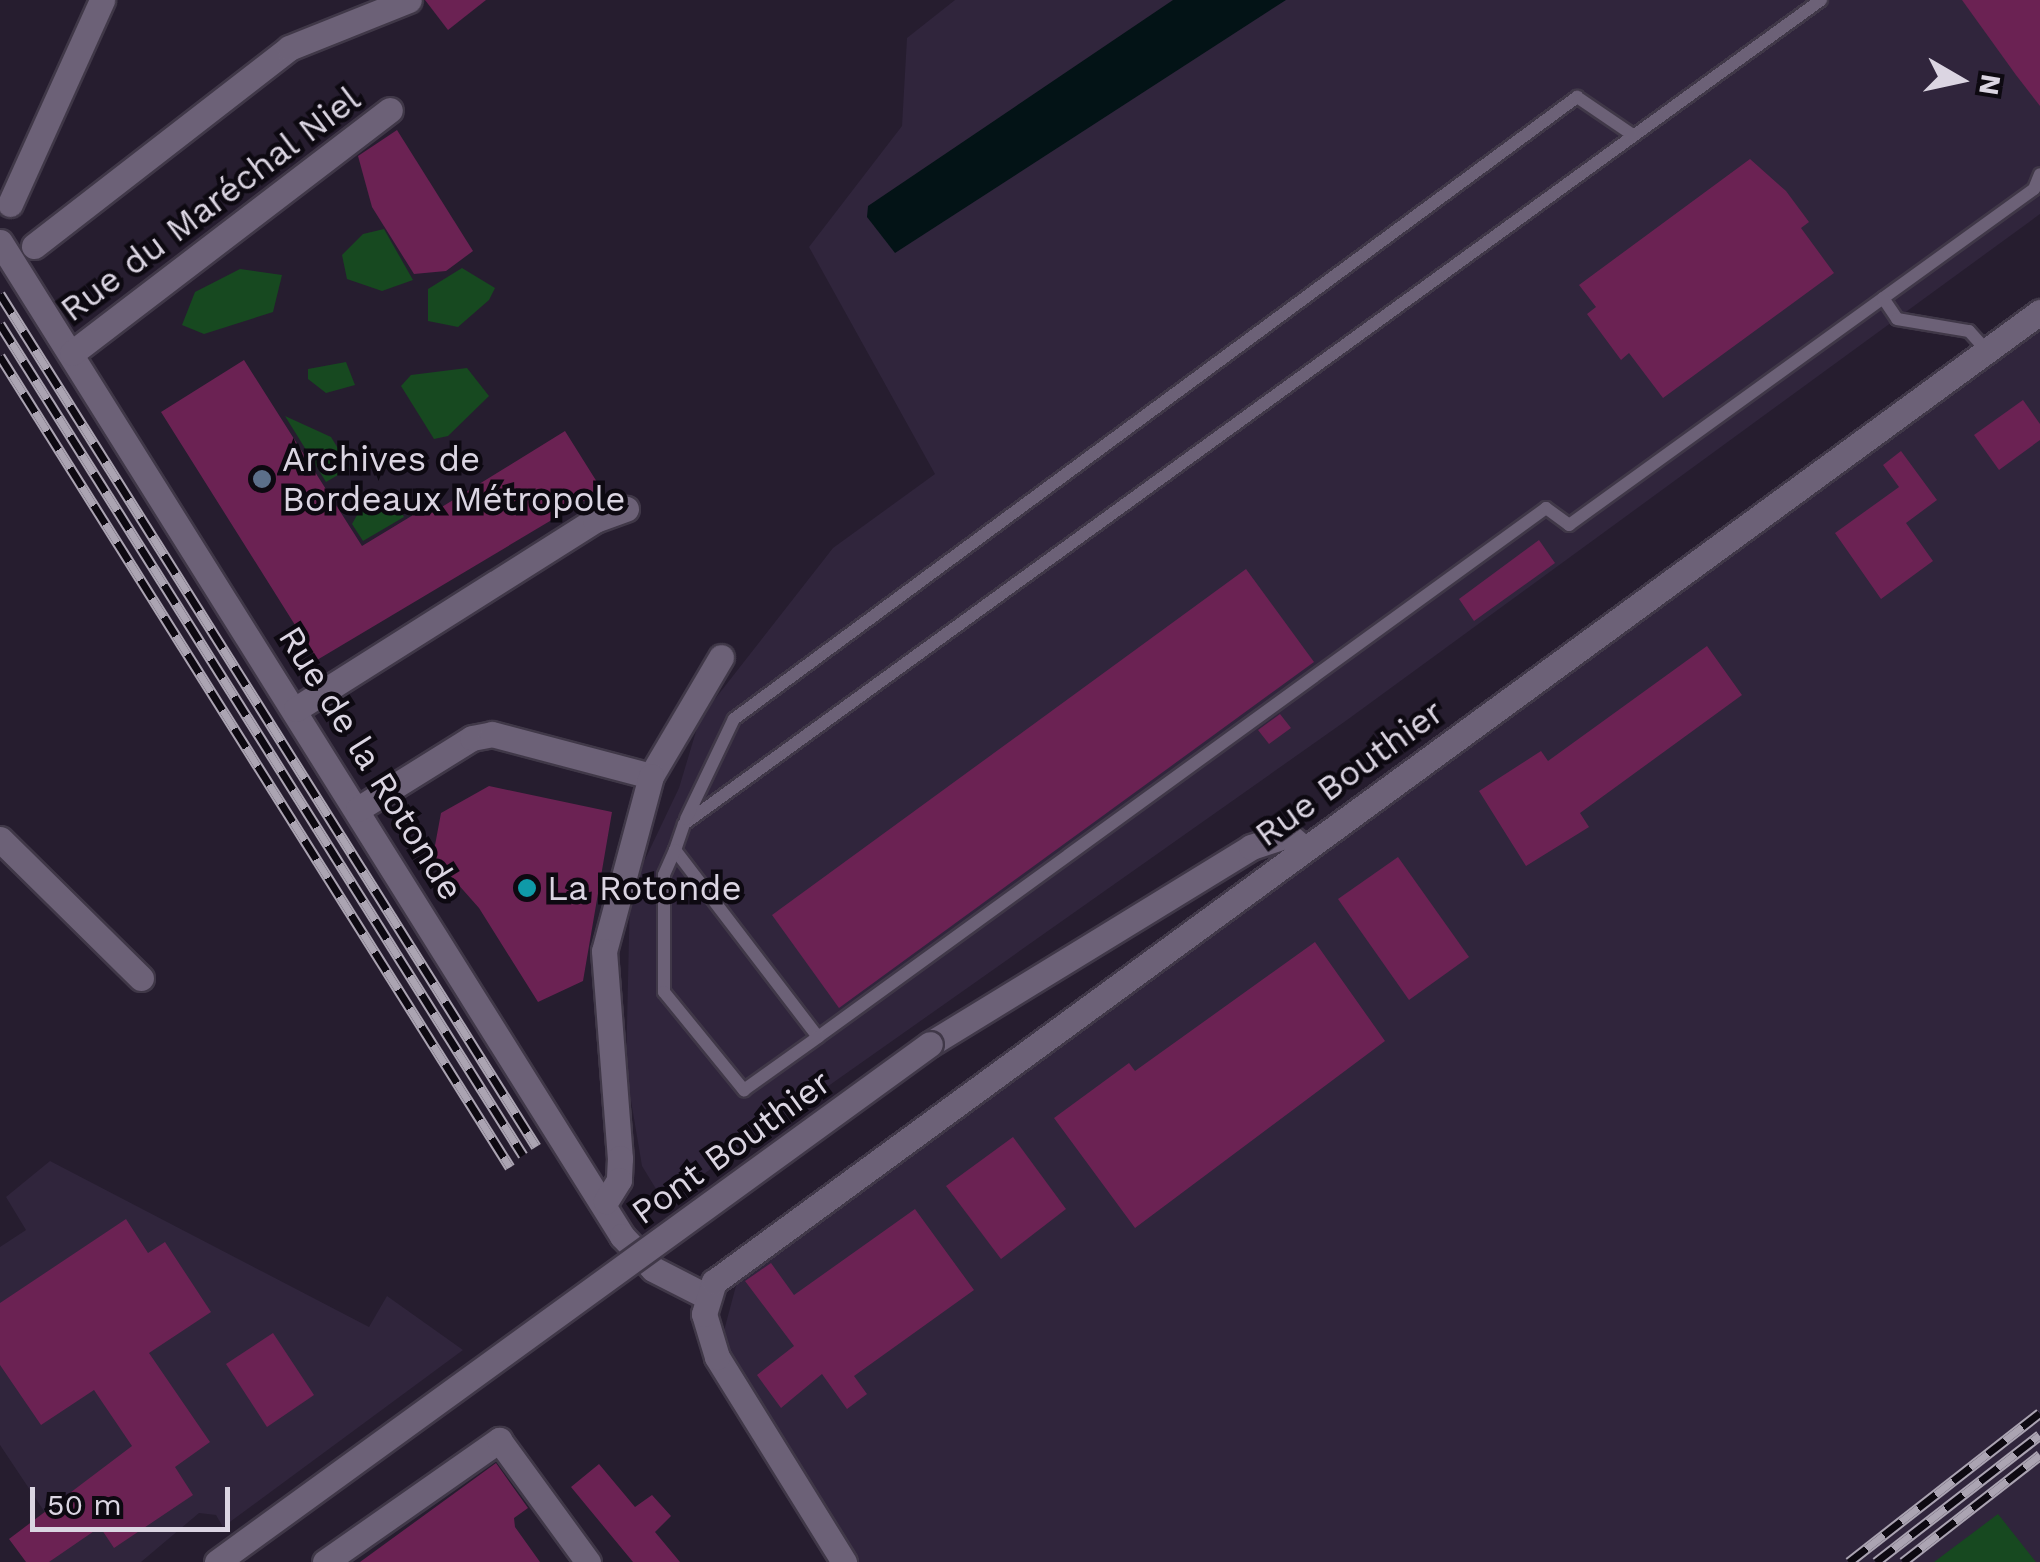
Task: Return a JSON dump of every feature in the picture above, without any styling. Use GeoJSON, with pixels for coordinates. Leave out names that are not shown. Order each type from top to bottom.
{"type":"FeatureCollection","features":[{"type":"Feature","properties":{"kind":"street"},"geometry":{"type":"LineString","coordinates":[[10,204],[102,0]]}},
{"type":"Feature","properties":{"kind":"street"},"geometry":{"type":"LineString","coordinates":[[34,246],[289,48],[409,0]]}},
{"type":"Feature","properties":{"kind":"street","name":"Rue du Maréchal Niel"},"geometry":{"type":"LineString","coordinates":[[72,353],[390,110]]}},
{"type":"Feature","properties":{"kind":"street","name":"Rue de la Rotonde"},"geometry":{"type":"LineString","coordinates":[[0,242],[606,1201],[622,1236],[653,1269],[706,1296]]}},
{"type":"Feature","properties":{"kind":"street","name":"Rue Bouthier"},"geometry":{"type":"LineString","coordinates":[[706,1296],[729,1270],[2040,312]]}},
{"type":"Feature","properties":{"kind":"street"},"geometry":{"type":"LineString","coordinates":[[296,709],[595,520],[626,509]]}},
{"type":"Feature","properties":{"kind":"street"},"geometry":{"type":"LineString","coordinates":[[606,1201],[619,1180],[620,1158],[604,951],[611,902],[651,776],[721,657]]}},
{"type":"Feature","properties":{"kind":"street"},"geometry":{"type":"LineString","coordinates":[[358,808],[472,738],[492,734],[651,776]]}},
{"type":"Feature","properties":{"kind":"street","name":"Pont Bouthier"},"geometry":{"type":"LineString","coordinates":[[217,1562],[930,1044],[1262,841],[1288,835],[1304,849]]}},
{"type":"Feature","properties":{"kind":"street"},"geometry":{"type":"LineString","coordinates":[[0,840],[141,978]]}},
{"type":"Feature","properties":{"kind":"street"},"geometry":{"type":"LineString","coordinates":[[706,1296],[717,1357],[844,1562]]}},
{"type":"Feature","properties":{"kind":"street"},"geometry":{"type":"LineString","coordinates":[[325,1562],[499,1440],[588,1562]]}},
{"type":"Feature","properties":{"kind":"lane"},"geometry":{"type":"LineString","coordinates":[[684,824],[1630,133],[1821,0]]}},
{"type":"Feature","properties":{"kind":"lane"},"geometry":{"type":"LineString","coordinates":[[1630,133],[1577,97],[734,719],[664,874],[664,992],[744,1090],[1546,508],[1569,525],[2034,189],[2040,174]]}},
{"type":"Feature","properties":{"kind":"lane"},"geometry":{"type":"LineString","coordinates":[[1883,298],[1897,318],[1968,330],[1986,351]]}},
{"type":"Feature","properties":{"kind":"lane"},"geometry":{"type":"LineString","coordinates":[[675,850],[818,1038]]}},
{"type":"Feature","properties":{"kind":"shaded area"},"geometry":{"type":"Polygon","coordinates":[[[955,0],[2040,0],[2040,214],[1347,720],[664,1202],[642,1166],[626,1071],[630,891],[679,788],[700,718],[833,548],[935,474],[809,247],[902,126],[907,38],[955,0]]]}},
{"type":"Feature","properties":{"kind":"shaded area"},"geometry":{"type":"Polygon","coordinates":[[[1173,0],[1286,0],[895,253],[867,217],[868,206],[1173,0]]]}},
{"type":"Feature","properties":{"kind":"shaded area"},"geometry":{"type":"Polygon","coordinates":[[[2040,329],[2040,1562],[848,1562],[717,1357],[737,1282],[1342,830],[2040,329]]]}},
{"type":"Feature","properties":{"kind":"shaded area"},"geometry":{"type":"Polygon","coordinates":[[[50,1161],[369,1327],[387,1296],[463,1350],[223,1527],[216,1515],[199,1513],[141,1562],[49,1562],[68,1547],[0,1445],[0,1247],[26,1230],[6,1197],[50,1161]]]}},
{"type":"Feature","properties":{"kind":"green space"},"geometry":{"type":"Polygon","coordinates":[[[384,229],[413,280],[382,291],[347,279],[342,255],[363,234],[384,229]]]}},
{"type":"Feature","properties":{"kind":"green space"},"geometry":{"type":"Polygon","coordinates":[[[462,268],[495,288],[489,300],[458,327],[428,321],[428,289],[462,268]]]}},
{"type":"Feature","properties":{"kind":"green space"},"geometry":{"type":"Polygon","coordinates":[[[240,269],[282,275],[273,312],[204,334],[182,325],[195,292],[240,269]]]}},
{"type":"Feature","properties":{"kind":"green space"},"geometry":{"type":"Polygon","coordinates":[[[346,362],[355,385],[326,393],[308,379],[308,369],[346,362]]]}},
{"type":"Feature","properties":{"kind":"green space"},"geometry":{"type":"Polygon","coordinates":[[[467,368],[489,396],[448,436],[434,439],[401,386],[411,375],[467,368]]]}},
{"type":"Feature","properties":{"kind":"green space"},"geometry":{"type":"Polygon","coordinates":[[[285,416],[331,437],[350,468],[326,482],[285,416]]]}},
{"type":"Feature","properties":{"kind":"green space"},"geometry":{"type":"Polygon","coordinates":[[[371,490],[393,498],[404,517],[363,541],[352,524],[371,490]]]}},
{"type":"Feature","properties":{"kind":"green space"},"geometry":{"type":"Polygon","coordinates":[[[1998,1514],[2036,1562],[1934,1562],[1998,1514]]]}},
{"type":"Feature","properties":{"kind":"building"},"geometry":{"type":"Polygon","coordinates":[[[425,0],[486,0],[448,30],[425,0]]]}},
{"type":"Feature","properties":{"kind":"building"},"geometry":{"type":"Polygon","coordinates":[[[1962,0],[2040,0],[2040,106],[2016,75],[1962,0]]]}},
{"type":"Feature","properties":{"kind":"building"},"geometry":{"type":"Polygon","coordinates":[[[397,130],[473,251],[446,271],[414,274],[372,207],[358,156],[397,130]]]}},
{"type":"Feature","properties":{"kind":"building"},"geometry":{"type":"Polygon","coordinates":[[[1750,159],[1786,191],[1809,222],[1801,228],[1834,273],[1663,398],[1629,353],[1621,360],[1587,314],[1596,307],[1579,285],[1750,159]]]}},
{"type":"Feature","properties":{"kind":"building","name":"Archives de Bordeaux Métropole"},"geometry":{"type":"Polygon","coordinates":[[[244,360],[362,546],[428,506],[432,513],[565,431],[602,490],[317,660],[161,412],[244,360]]]}},
{"type":"Feature","properties":{"kind":"building"},"geometry":{"type":"Polygon","coordinates":[[[2023,400],[2040,424],[2040,440],[1999,470],[1974,435],[2023,400]]]}},
{"type":"Feature","properties":{"kind":"building"},"geometry":{"type":"Polygon","coordinates":[[[1901,451],[1937,500],[1906,523],[1933,561],[1881,599],[1835,533],[1899,487],[1883,465],[1901,451]]]}},
{"type":"Feature","properties":{"kind":"building"},"geometry":{"type":"Polygon","coordinates":[[[1539,540],[1555,563],[1474,621],[1459,599],[1539,540]]]}},
{"type":"Feature","properties":{"kind":"building"},"geometry":{"type":"Polygon","coordinates":[[[1246,569],[1314,662],[839,1008],[772,915],[1246,569]]]}},
{"type":"Feature","properties":{"kind":"building"},"geometry":{"type":"Polygon","coordinates":[[[1707,646],[1742,695],[1580,813],[1589,827],[1526,866],[1479,791],[1541,751],[1548,761],[1707,646]]]}},
{"type":"Feature","properties":{"kind":"building"},"geometry":{"type":"Polygon","coordinates":[[[1280,714],[1291,728],[1269,744],[1258,730],[1280,714]]]}},
{"type":"Feature","properties":{"kind":"building","name":"La Rotonde"},"geometry":{"type":"Polygon","coordinates":[[[489,786],[612,812],[583,981],[538,1002],[479,908],[433,856],[441,813],[489,786]]]}},
{"type":"Feature","properties":{"kind":"building"},"geometry":{"type":"Polygon","coordinates":[[[1398,857],[1469,957],[1409,1000],[1338,899],[1398,857]]]}},
{"type":"Feature","properties":{"kind":"building"},"geometry":{"type":"Polygon","coordinates":[[[1315,942],[1385,1041],[1135,1228],[1054,1118],[1129,1063],[1135,1071],[1315,942]]]}},
{"type":"Feature","properties":{"kind":"building"},"geometry":{"type":"Polygon","coordinates":[[[1013,1137],[1066,1209],[1001,1259],[946,1186],[1013,1137]]]}},
{"type":"Feature","properties":{"kind":"building"},"geometry":{"type":"Polygon","coordinates":[[[915,1209],[974,1290],[854,1376],[867,1394],[847,1409],[822,1374],[781,1408],[757,1375],[794,1346],[745,1281],[771,1263],[794,1295],[915,1209]]]}},
{"type":"Feature","properties":{"kind":"building"},"geometry":{"type":"Polygon","coordinates":[[[126,1219],[148,1253],[165,1242],[211,1312],[149,1353],[210,1442],[175,1467],[193,1495],[114,1548],[100,1527],[49,1562],[26,1562],[9,1539],[132,1446],[94,1390],[41,1425],[0,1365],[0,1303],[126,1219]]]}},
{"type":"Feature","properties":{"kind":"building"},"geometry":{"type":"Polygon","coordinates":[[[273,1333],[314,1395],[267,1427],[226,1364],[273,1333]]]}},
{"type":"Feature","properties":{"kind":"building"},"geometry":{"type":"Polygon","coordinates":[[[496,1463],[528,1508],[514,1518],[515,1527],[540,1562],[360,1562],[496,1463]]]}},
{"type":"Feature","properties":{"kind":"building"},"geometry":{"type":"Polygon","coordinates":[[[599,1464],[635,1507],[652,1495],[671,1516],[655,1532],[680,1562],[633,1562],[571,1487],[599,1464]]]}},
{"type":"Feature","properties":{"kind":"railway"},"geometry":{"type":"LineString","coordinates":[[0,294],[536,1146]]}},
{"type":"Feature","properties":{"kind":"railway"},"geometry":{"type":"LineString","coordinates":[[0,324],[523,1155]]}},
{"type":"Feature","properties":{"kind":"railway"},"geometry":{"type":"LineString","coordinates":[[0,356],[510,1167]]}},
{"type":"Feature","properties":{"kind":"railway"},"geometry":{"type":"LineString","coordinates":[[1849,1562],[2040,1413]]}},
{"type":"Feature","properties":{"kind":"railway"},"geometry":{"type":"LineString","coordinates":[[1876,1562],[2040,1435]]}},
{"type":"Feature","properties":{"kind":"railway"},"geometry":{"type":"LineString","coordinates":[[1903,1562],[2040,1455]]}},
{"type":"Feature","properties":{"kind":"place","name":"Archives de Bordeaux Métropole"},"geometry":{"type":"Point","coordinates":[262,479]}},
{"type":"Feature","properties":{"kind":"place","name":"La Rotonde"},"geometry":{"type":"Point","coordinates":[527,888]}}]}
